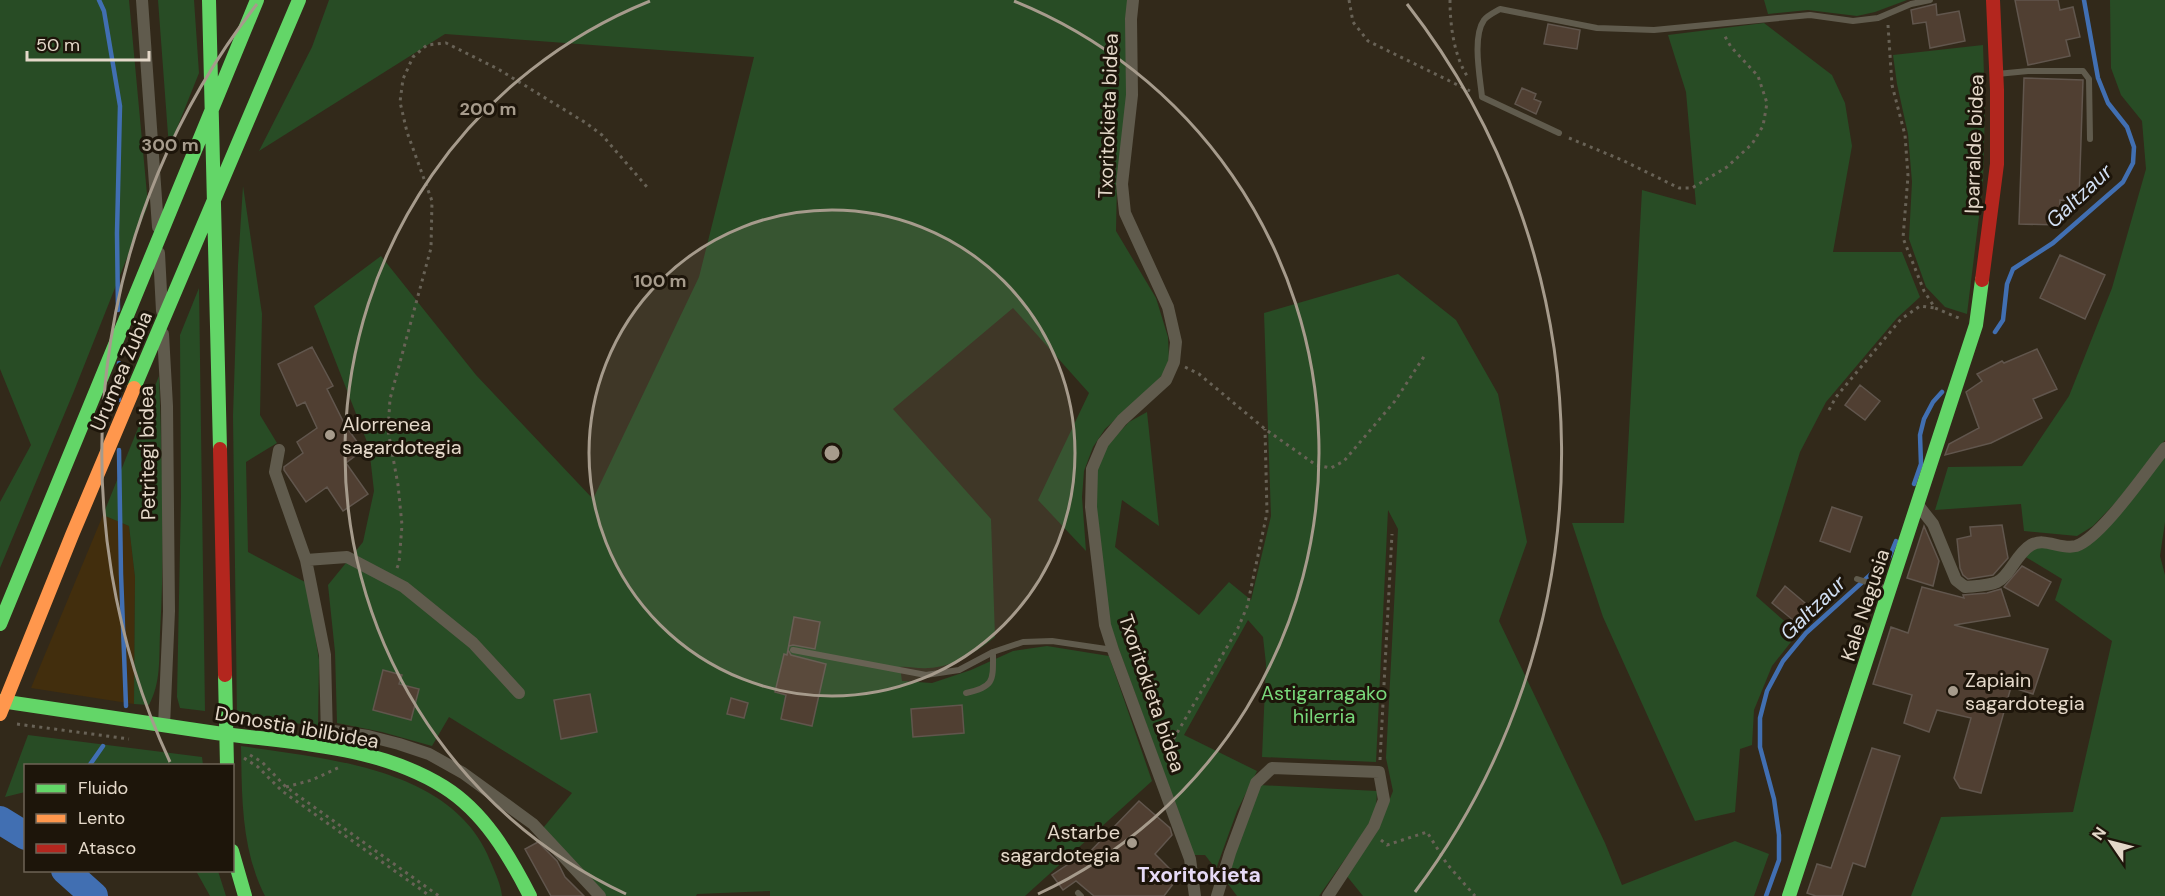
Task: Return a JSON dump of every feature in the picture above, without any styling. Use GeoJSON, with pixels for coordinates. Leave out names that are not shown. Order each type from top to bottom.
{"type":"FeatureCollection","features":[{"type":"Feature","properties":{"kind":"main road"},"geometry":{"type":"LineString","coordinates":[[209,0],[227,764]]}},
{"type":"Feature","properties":{"kind":"main road"},"geometry":{"type":"LineString","coordinates":[[210,26],[216,0]]}},
{"type":"Feature","properties":{"kind":"main road","name":"Urumea Zubia"},"geometry":{"type":"LineString","coordinates":[[0,624],[257,0]]}},
{"type":"Feature","properties":{"kind":"main road","name":"Urumea Zubia"},"geometry":{"type":"LineString","coordinates":[[0,714],[72,535],[299,0]]}},
{"type":"Feature","properties":{"kind":"main road","name":"Iparralde bidea"},"geometry":{"type":"LineString","coordinates":[[1976,325],[1997,164],[1993,0]]}},
{"type":"Feature","properties":{"kind":"main road","name":"Kale Nagusia"},"geometry":{"type":"LineString","coordinates":[[1789,896],[1976,325]]}},
{"type":"Feature","properties":{"kind":"main road","name":"Donostia ibilbidea"},"geometry":{"type":"LineString","coordinates":[[0,701],[326,748],[414,771],[458,797],[477,814],[494,834],[527,893]]}},
{"type":"Feature","properties":{"kind":"main road"},"geometry":{"type":"LineString","coordinates":[[234,861],[245,896]]}},
{"type":"Feature","properties":{"kind":"street","name":"Petritegi bidea"},"geometry":{"type":"LineString","coordinates":[[142,0],[158,225],[167,406],[169,611],[164,726]]}},
{"type":"Feature","properties":{"kind":"street","name":"Txoritokieta bidea"},"geometry":{"type":"LineString","coordinates":[[1132,0],[1132,95],[1122,184],[1125,213],[1168,307],[1176,342],[1174,362],[1166,380],[1122,420],[1103,443],[1092,468],[1091,507],[1105,625],[1190,859],[1195,896]]}},
{"type":"Feature","properties":{"kind":"street"},"geometry":{"type":"LineString","coordinates":[[1918,505],[1933,524],[1956,580],[1965,587],[1996,583],[2002,579],[2023,551],[2034,543],[2042,542],[2066,547],[2078,545],[2087,538],[2124,502],[2165,448]]}},
{"type":"Feature","properties":{"kind":"street"},"geometry":{"type":"LineString","coordinates":[[279,450],[275,471],[306,560],[325,655],[326,748]]}},
{"type":"Feature","properties":{"kind":"street"},"geometry":{"type":"LineString","coordinates":[[306,560],[347,557],[404,587],[473,643],[519,693]]}},
{"type":"Feature","properties":{"kind":"street"},"geometry":{"type":"LineString","coordinates":[[327,730],[368,736],[399,744],[429,754],[464,773],[534,824],[600,896]]}},
{"type":"Feature","properties":{"kind":"street"},"geometry":{"type":"LineString","coordinates":[[1217,896],[1256,783],[1272,768],[1379,772],[1384,800],[1370,832],[1328,896]]}},
{"type":"Feature","properties":{"kind":"lane"},"geometry":{"type":"LineString","coordinates":[[1558,133],[1482,97],[1478,65],[1479,29],[1485,18],[1500,9],[1597,28],[1654,30],[1810,15],[1853,21],[1878,18],[1911,4],[1930,0]]}},
{"type":"Feature","properties":{"kind":"lane"},"geometry":{"type":"LineString","coordinates":[[1996,74],[2028,71],[2083,72],[2089,79],[2090,139]]}},
{"type":"Feature","properties":{"kind":"lane"},"geometry":{"type":"LineString","coordinates":[[1857,579],[1891,589]]}},
{"type":"Feature","properties":{"kind":"lane"},"geometry":{"type":"LineString","coordinates":[[793,650],[926,675],[959,670],[993,652],[1023,642],[1053,641],[1113,650]]}},
{"type":"Feature","properties":{"kind":"lane"},"geometry":{"type":"LineString","coordinates":[[966,693],[982,690],[991,683],[993,652]]}},
{"type":"Feature","properties":{"kind":"path"},"geometry":{"type":"LineString","coordinates":[[1349,0],[1353,22],[1368,40],[1482,97]]}},
{"type":"Feature","properties":{"kind":"path"},"geometry":{"type":"LineString","coordinates":[[1450,0],[1450,24],[1462,69],[1482,97]]}},
{"type":"Feature","properties":{"kind":"path"},"geometry":{"type":"LineString","coordinates":[[1887,14],[1892,85],[1905,135],[1908,176],[1903,238],[1924,291],[1935,308]]}},
{"type":"Feature","properties":{"kind":"path"},"geometry":{"type":"LineString","coordinates":[[1558,133],[1622,160],[1678,188],[1692,188],[1727,167],[1752,144],[1763,126],[1767,103],[1758,76],[1723,34],[1725,22]]}},
{"type":"Feature","properties":{"kind":"path"},"geometry":{"type":"LineString","coordinates":[[392,581],[399,563],[402,525],[399,485],[388,430],[390,399],[431,248],[432,201],[407,132],[400,102],[404,79],[413,57],[427,45],[446,43],[498,69],[602,135],[647,187]]}},
{"type":"Feature","properties":{"kind":"path"},"geometry":{"type":"LineString","coordinates":[[1829,410],[1836,397],[1901,319],[1920,306],[1935,308],[1976,325]]}},
{"type":"Feature","properties":{"kind":"path"},"geometry":{"type":"LineString","coordinates":[[1174,362],[1199,374],[1265,429],[1316,465],[1331,468],[1344,461],[1395,401],[1425,355]]}},
{"type":"Feature","properties":{"kind":"path"},"geometry":{"type":"LineString","coordinates":[[1158,771],[1169,746],[1238,628],[1247,607],[1268,513],[1265,429]]}},
{"type":"Feature","properties":{"kind":"path"},"geometry":{"type":"LineString","coordinates":[[1379,772],[1392,534]]}},
{"type":"Feature","properties":{"kind":"path"},"geometry":{"type":"LineString","coordinates":[[286,787],[312,780],[363,756]]}},
{"type":"Feature","properties":{"kind":"path"},"geometry":{"type":"LineString","coordinates":[[1370,832],[1387,846],[1427,832],[1447,864],[1475,896]]}},
{"type":"Feature","properties":{"kind":"shaded area"},"geometry":{"type":"Polygon","coordinates":[[[103,515],[129,526],[135,577],[134,704],[31,688],[103,515]]]}},
{"type":"Feature","properties":{"kind":"green space"},"geometry":{"type":"Polygon","coordinates":[[[0,0],[129,0],[148,205],[0,568],[0,502],[31,445],[0,369],[0,0]]]}},
{"type":"Feature","properties":{"kind":"green space"},"geometry":{"type":"Polygon","coordinates":[[[158,0],[194,0],[199,73],[169,148],[158,0]]]}},
{"type":"Feature","properties":{"kind":"green space"},"geometry":{"type":"Polygon","coordinates":[[[329,0],[1128,0],[1128,92],[1117,180],[1116,231],[1156,298],[1168,337],[1169,359],[1164,373],[1105,429],[1093,447],[1084,471],[1082,497],[1086,551],[1038,500],[1089,393],[1013,308],[893,409],[991,519],[995,637],[972,654],[946,665],[924,668],[900,667],[902,681],[932,683],[971,670],[1013,651],[1047,646],[1109,656],[1152,781],[1025,896],[770,896],[770,891],[697,894],[696,896],[605,896],[543,828],[572,793],[449,717],[432,746],[382,732],[337,723],[335,652],[328,585],[363,542],[374,491],[369,447],[314,306],[381,256],[476,375],[593,499],[699,277],[754,57],[445,34],[259,151],[312,47],[329,0]]]}},
{"type":"Feature","properties":{"kind":"green space"},"geometry":{"type":"Polygon","coordinates":[[[1764,0],[1907,0],[1857,16],[1808,10],[1768,14],[1764,0]]]}},
{"type":"Feature","properties":{"kind":"green space"},"geometry":{"type":"Polygon","coordinates":[[[2110,0],[2165,0],[2165,440],[2119,499],[2093,526],[2077,536],[2024,531],[2021,504],[1935,510],[1948,467],[2022,466],[2069,396],[2112,288],[2146,169],[2142,121],[2121,95],[2111,68],[2110,0]]]}},
{"type":"Feature","properties":{"kind":"green space"},"geometry":{"type":"Polygon","coordinates":[[[1764,23],[1832,75],[1845,103],[1852,146],[1833,252],[1902,252],[1920,297],[1897,318],[1826,402],[1800,452],[1756,596],[1798,633],[1772,666],[1754,710],[1752,745],[1740,749],[1735,812],[1695,821],[1603,617],[1572,523],[1624,523],[1642,190],[1696,205],[1686,92],[1668,35],[1764,23]]]}},
{"type":"Feature","properties":{"kind":"green space"},"geometry":{"type":"Polygon","coordinates":[[[1983,45],[1985,107],[1983,184],[1967,314],[1945,307],[1926,287],[1909,239],[1912,182],[1908,134],[1893,55],[1983,45]]]}},
{"type":"Feature","properties":{"kind":"green space"},"geometry":{"type":"Polygon","coordinates":[[[243,186],[262,314],[260,415],[277,443],[246,462],[248,552],[307,583],[319,660],[318,726],[237,716],[233,416],[243,186]]]}},
{"type":"Feature","properties":{"kind":"green space","name":"Astigarragako hilerria"},"geometry":{"type":"Polygon","coordinates":[[[1398,274],[1456,320],[1498,394],[1527,542],[1499,621],[1605,843],[1622,885],[1735,841],[1769,854],[1754,896],[1363,896],[1346,875],[1377,832],[1393,791],[1386,758],[1398,529],[1388,510],[1376,762],[1262,757],[1266,664],[1263,637],[1248,620],[1184,735],[1257,771],[1237,811],[1216,869],[1205,855],[1194,855],[1109,622],[1096,509],[1097,470],[1107,445],[1129,422],[1147,412],[1159,526],[1122,500],[1115,547],[1199,615],[1229,582],[1251,600],[1271,516],[1264,313],[1398,274]]]}},
{"type":"Feature","properties":{"kind":"green space"},"geometry":{"type":"Polygon","coordinates":[[[199,288],[205,711],[180,708],[177,697],[181,497],[180,335],[199,288]]]}},
{"type":"Feature","properties":{"kind":"green space"},"geometry":{"type":"Polygon","coordinates":[[[159,376],[162,601],[159,670],[156,688],[149,705],[134,704],[135,577],[129,526],[103,515],[159,376]]]}},
{"type":"Feature","properties":{"kind":"green space"},"geometry":{"type":"Polygon","coordinates":[[[2165,455],[2165,522],[2160,556],[2165,575],[2165,896],[1911,896],[1941,817],[2073,812],[2112,641],[2055,600],[2062,579],[2024,556],[2033,546],[2074,548],[2165,455]]]}},
{"type":"Feature","properties":{"kind":"green space"},"geometry":{"type":"Polygon","coordinates":[[[28,735],[202,757],[203,764],[24,764],[24,792],[5,797],[28,735]]]}},
{"type":"Feature","properties":{"kind":"green space"},"geometry":{"type":"Polygon","coordinates":[[[241,746],[312,756],[349,764],[386,774],[420,788],[450,807],[475,833],[492,865],[502,896],[265,896],[251,860],[247,841],[241,746]]]}},
{"type":"Feature","properties":{"kind":"green space"},"geometry":{"type":"Polygon","coordinates":[[[1259,785],[1377,791],[1376,809],[1369,825],[1319,896],[1237,896],[1225,880],[1259,785]]]}},
{"type":"Feature","properties":{"kind":"green space"},"geometry":{"type":"Polygon","coordinates":[[[197,872],[218,872],[226,896],[210,896],[197,872]]]}},
{"type":"Feature","properties":{"kind":"building"},"geometry":{"type":"Polygon","coordinates":[[[2015,0],[2058,0],[2060,10],[2073,7],[2080,37],[2066,40],[2070,56],[2028,65],[2015,0]]]}},
{"type":"Feature","properties":{"kind":"building"},"geometry":{"type":"Polygon","coordinates":[[[1936,4],[1937,15],[1959,11],[1965,41],[1930,48],[1926,22],[1913,24],[1911,10],[1936,4]]]}},
{"type":"Feature","properties":{"kind":"building"},"geometry":{"type":"Polygon","coordinates":[[[1548,24],[1580,30],[1577,49],[1544,44],[1548,24]]]}},
{"type":"Feature","properties":{"kind":"building"},"geometry":{"type":"Polygon","coordinates":[[[2024,78],[2083,80],[2079,201],[2060,200],[2059,225],[2019,224],[2024,78]]]}},
{"type":"Feature","properties":{"kind":"building"},"geometry":{"type":"Polygon","coordinates":[[[1522,88],[1536,94],[1534,99],[1541,102],[1536,114],[1515,104],[1522,88]]]}},
{"type":"Feature","properties":{"kind":"building"},"geometry":{"type":"Polygon","coordinates":[[[2060,255],[2105,275],[2085,319],[2040,298],[2060,255]]]}},
{"type":"Feature","properties":{"kind":"building","name":"Alorrenea sagardotegia"},"geometry":{"type":"Polygon","coordinates":[[[312,347],[333,386],[327,389],[345,425],[363,450],[346,463],[368,494],[343,511],[327,487],[306,502],[284,470],[284,467],[303,453],[297,442],[317,428],[305,402],[297,406],[278,364],[312,347]]]}},
{"type":"Feature","properties":{"kind":"building"},"geometry":{"type":"Polygon","coordinates":[[[2037,349],[2057,389],[2033,399],[2042,418],[1991,443],[1945,455],[1949,444],[1979,428],[1966,392],[1982,381],[1977,374],[2002,361],[2004,363],[2037,349]]]}},
{"type":"Feature","properties":{"kind":"building"},"geometry":{"type":"Polygon","coordinates":[[[1860,385],[1880,401],[1865,420],[1845,405],[1860,385]]]}},
{"type":"Feature","properties":{"kind":"building"},"geometry":{"type":"Polygon","coordinates":[[[1832,507],[1862,517],[1850,552],[1820,541],[1832,507]]]}},
{"type":"Feature","properties":{"kind":"building"},"geometry":{"type":"Polygon","coordinates":[[[2002,525],[2008,558],[1993,575],[1968,579],[1960,568],[1957,539],[1971,536],[1970,527],[2002,525]]]}},
{"type":"Feature","properties":{"kind":"building"},"geometry":{"type":"Polygon","coordinates":[[[1924,526],[1939,561],[1933,586],[1907,578],[1924,526]]]}},
{"type":"Feature","properties":{"kind":"building"},"geometry":{"type":"Polygon","coordinates":[[[2022,566],[2051,582],[2038,606],[2004,587],[2022,566]]]}},
{"type":"Feature","properties":{"kind":"building"},"geometry":{"type":"Polygon","coordinates":[[[1785,586],[1811,608],[1798,624],[1772,603],[1785,586]]]}},
{"type":"Feature","properties":{"kind":"building","name":"Zapiain sagardotegia"},"geometry":{"type":"Polygon","coordinates":[[[1922,587],[1964,598],[1963,595],[2001,589],[2010,616],[1954,625],[2048,649],[2033,694],[2011,687],[1981,793],[1960,788],[1954,778],[1971,718],[1937,710],[1929,732],[1904,723],[1912,695],[1873,684],[1891,627],[1908,633],[1922,587]]]}},
{"type":"Feature","properties":{"kind":"building"},"geometry":{"type":"Polygon","coordinates":[[[794,617],[820,622],[815,649],[793,645],[789,646],[788,650],[791,655],[826,664],[812,726],[781,719],[786,695],[775,692],[784,654],[787,655],[794,617]]]}},
{"type":"Feature","properties":{"kind":"building"},"geometry":{"type":"Polygon","coordinates":[[[383,670],[402,675],[399,684],[419,689],[411,720],[373,710],[383,670]]]}},
{"type":"Feature","properties":{"kind":"building"},"geometry":{"type":"Polygon","coordinates":[[[590,694],[597,732],[561,739],[554,700],[590,694]]]}},
{"type":"Feature","properties":{"kind":"building"},"geometry":{"type":"Polygon","coordinates":[[[731,698],[748,703],[744,718],[727,714],[731,698]]]}},
{"type":"Feature","properties":{"kind":"building"},"geometry":{"type":"Polygon","coordinates":[[[962,705],[964,733],[913,737],[911,709],[962,705]]]}},
{"type":"Feature","properties":{"kind":"building"},"geometry":{"type":"Polygon","coordinates":[[[1872,748],[1900,756],[1865,867],[1853,863],[1842,896],[1816,896],[1807,893],[1817,864],[1831,868],[1872,748]]]}},
{"type":"Feature","properties":{"kind":"building","name":"Astarbe sagardotegia"},"geometry":{"type":"Polygon","coordinates":[[[1139,801],[1170,828],[1172,835],[1155,854],[1171,870],[1166,877],[1173,884],[1164,896],[1094,896],[1076,881],[1063,890],[1052,875],[1070,863],[1080,862],[1139,801]]]}},
{"type":"Feature","properties":{"kind":"building"},"geometry":{"type":"Polygon","coordinates":[[[538,842],[557,861],[565,877],[584,896],[551,896],[525,849],[538,842]]]}},
{"type":"Feature","properties":{"kind":"waterway"},"geometry":{"type":"LineString","coordinates":[[99,0],[104,11],[120,106],[118,310]]}},
{"type":"Feature","properties":{"kind":"waterway","name":"Galtzaur"},"geometry":{"type":"LineString","coordinates":[[1995,332],[2003,320],[2007,284],[2013,269],[2053,243],[2123,182],[2133,163],[2134,147],[2127,127],[2108,103],[2098,78],[2084,0]]}},
{"type":"Feature","properties":{"kind":"waterway"},"geometry":{"type":"LineString","coordinates":[[119,363],[119,400]]}},
{"type":"Feature","properties":{"kind":"waterway","name":"Galtzaur"},"geometry":{"type":"LineString","coordinates":[[1914,484],[1921,464],[1920,435],[1924,419],[1933,402],[1942,392]]}},
{"type":"Feature","properties":{"kind":"waterway"},"geometry":{"type":"LineString","coordinates":[[119,450],[126,706]]}},
{"type":"Feature","properties":{"kind":"waterway","name":"Galtzaur"},"geometry":{"type":"LineString","coordinates":[[1766,896],[1779,860],[1779,835],[1774,799],[1760,747],[1760,718],[1767,691],[1783,661],[1806,633],[1889,558],[1896,541]]}},
{"type":"Feature","properties":{"kind":"waterway"},"geometry":{"type":"LineString","coordinates":[[90,764],[103,746]]}},
{"type":"Feature","properties":{"kind":"waterway"},"geometry":{"type":"LineString","coordinates":[[0,820],[24,835]]}},
{"type":"Feature","properties":{"kind":"waterway"},"geometry":{"type":"LineString","coordinates":[[19,831],[24,827]]}},
{"type":"Feature","properties":{"kind":"waterway"},"geometry":{"type":"LineString","coordinates":[[67,872],[94,896]]}},
{"type":"Feature","properties":{"kind":"traffic: fast"},"geometry":{"type":"LineString","coordinates":[[209,0],[220,449]]}},
{"type":"Feature","properties":{"kind":"traffic: fast"},"geometry":{"type":"LineString","coordinates":[[0,624],[257,0]]}},
{"type":"Feature","properties":{"kind":"traffic: fast"},"geometry":{"type":"LineString","coordinates":[[134,388],[299,0]]}},
{"type":"Feature","properties":{"kind":"traffic: fast"},"geometry":{"type":"LineString","coordinates":[[1789,896],[1976,325],[1982,280]]}},
{"type":"Feature","properties":{"kind":"traffic: fast"},"geometry":{"type":"LineString","coordinates":[[225,675],[227,764]]}},
{"type":"Feature","properties":{"kind":"traffic: fast"},"geometry":{"type":"LineString","coordinates":[[0,701],[216,733],[304,743],[391,762],[444,787],[471,809],[504,850],[530,896]]}},
{"type":"Feature","properties":{"kind":"traffic: fast"},"geometry":{"type":"LineString","coordinates":[[234,858],[245,896]]}},
{"type":"Feature","properties":{"kind":"traffic: slow"},"geometry":{"type":"LineString","coordinates":[[0,714],[134,388]]}},
{"type":"Feature","properties":{"kind":"traffic: jam"},"geometry":{"type":"LineString","coordinates":[[1982,280],[1997,164],[1997,90],[1993,0]]}},
{"type":"Feature","properties":{"kind":"traffic: jam"},"geometry":{"type":"LineString","coordinates":[[220,449],[225,675]]}},
{"type":"Feature","properties":{"kind":"place","name":"Alorrenea sagardotegia"},"geometry":{"type":"Point","coordinates":[330,435]}},
{"type":"Feature","properties":{"kind":"place","name":"Zapiain sagardotegia"},"geometry":{"type":"Point","coordinates":[1953,691]}},
{"type":"Feature","properties":{"kind":"place","name":"Astarbe sagardotegia"},"geometry":{"type":"Point","coordinates":[1132,843]}},
{"type":"Feature","properties":{"kind":"district","name":"Txoritokieta"},"geometry":{"type":"Point","coordinates":[1199,875]}}]}
